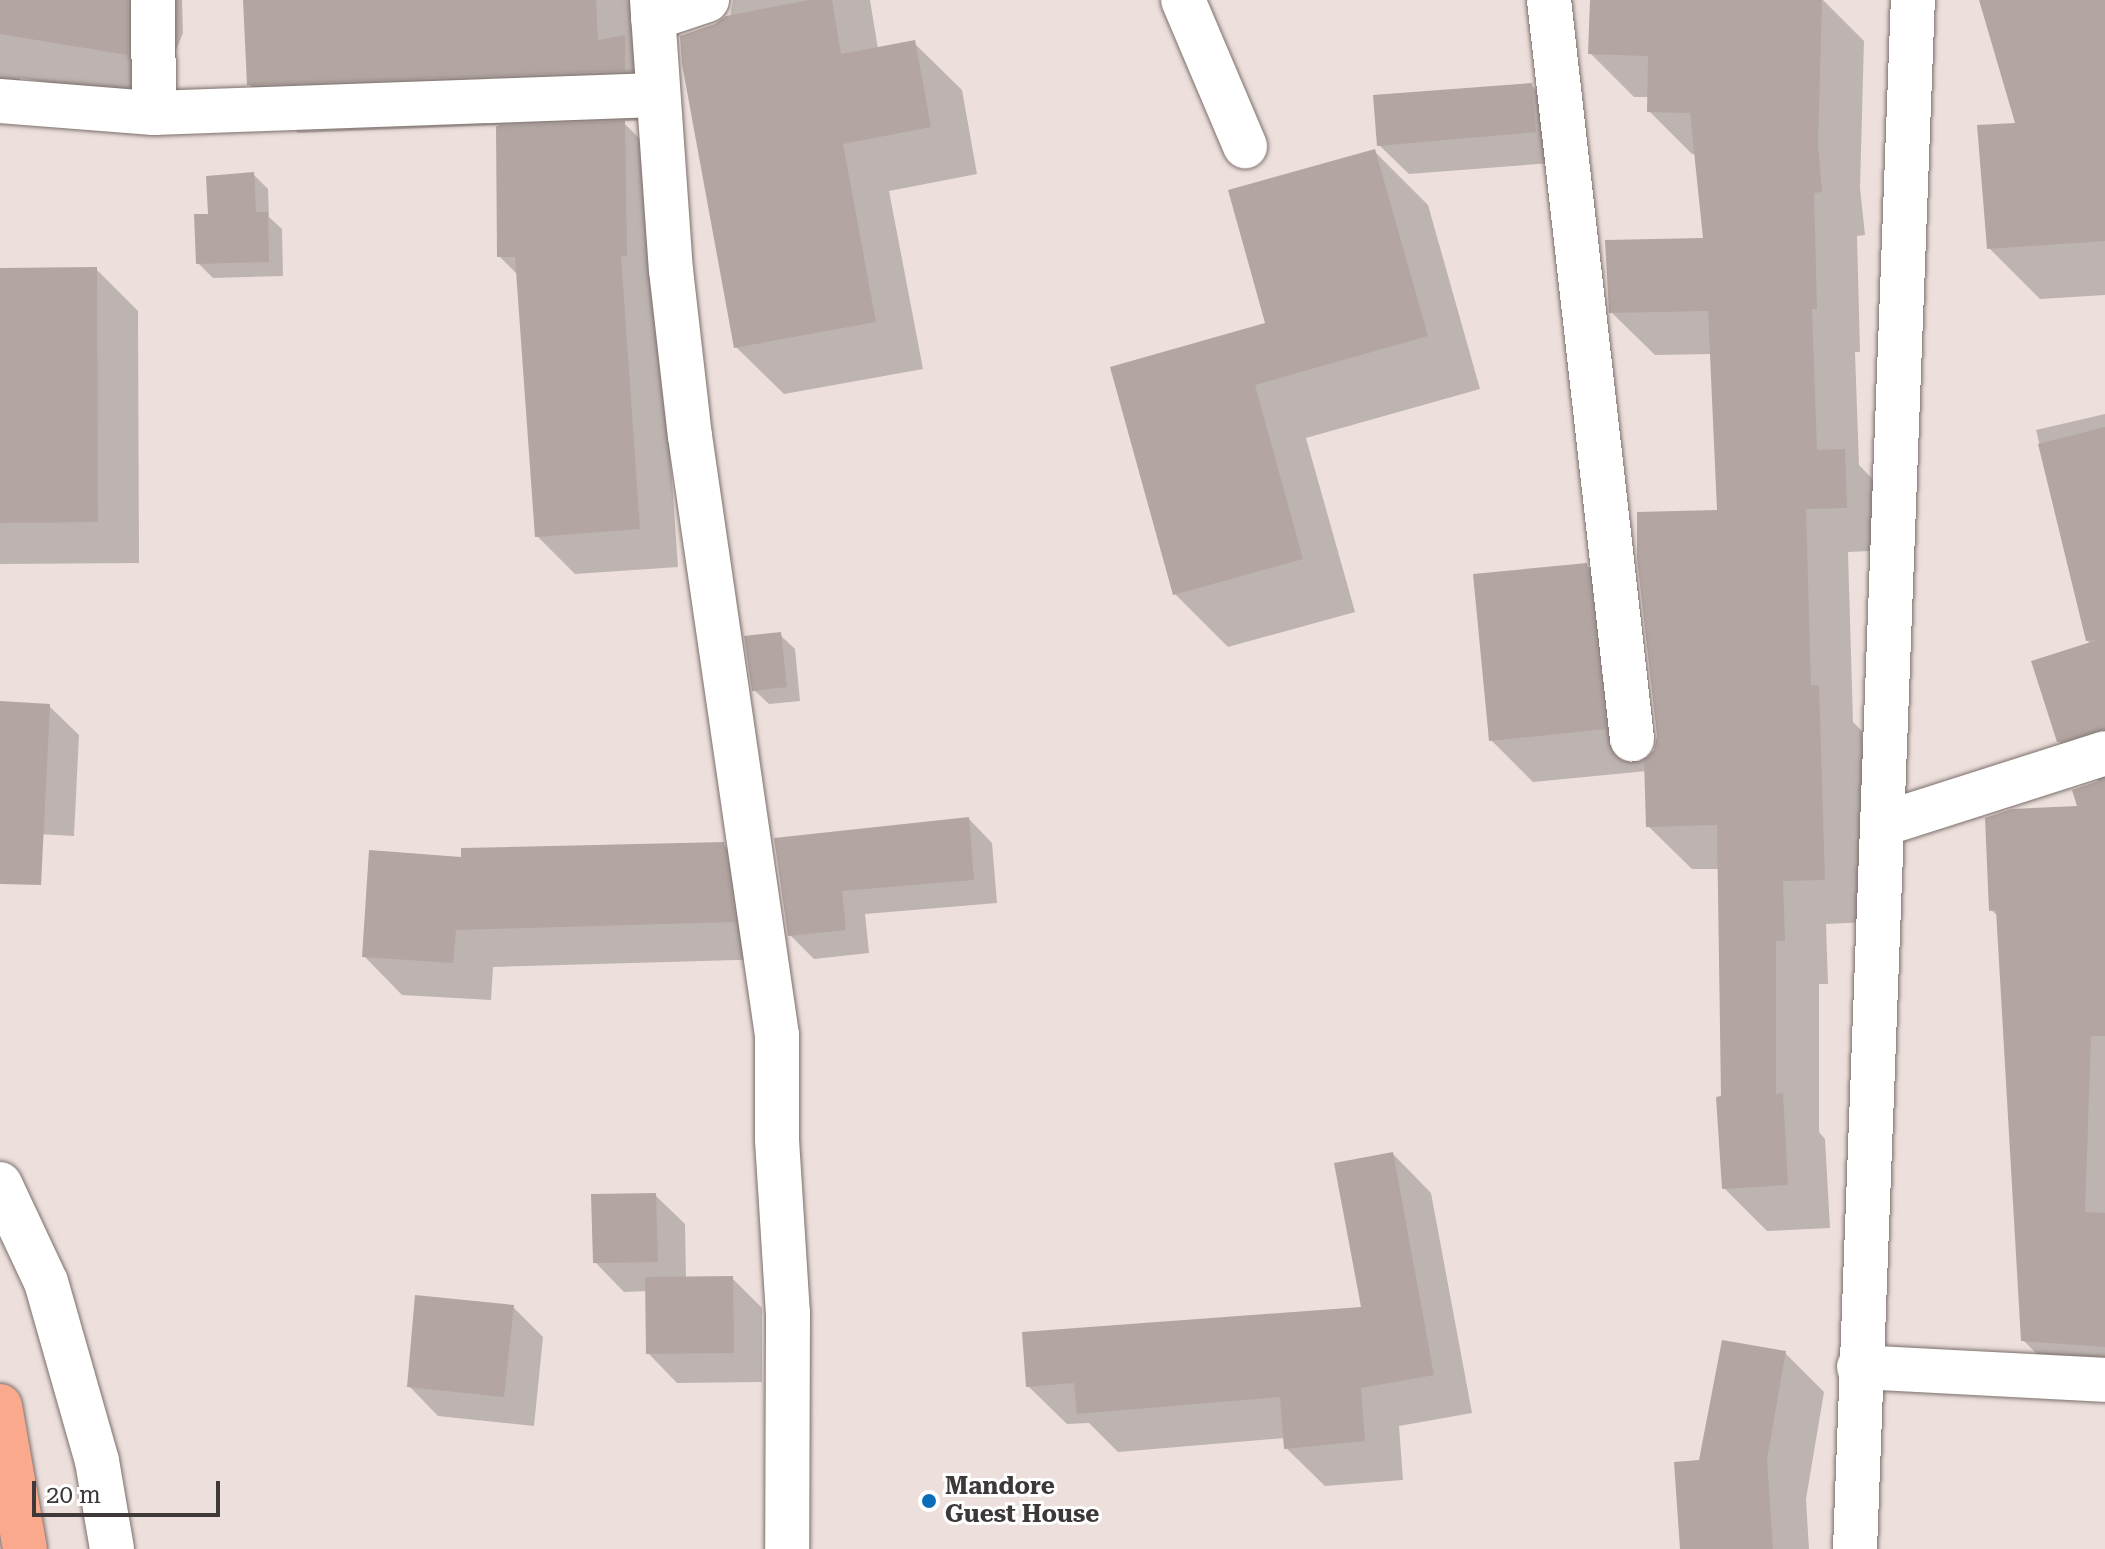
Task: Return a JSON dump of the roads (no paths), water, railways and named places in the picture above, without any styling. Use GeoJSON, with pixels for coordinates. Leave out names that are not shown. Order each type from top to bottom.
{"type":"FeatureCollection","features":[{"type":"Feature","properties":{"kind":"highway"},"geometry":{"type":"LineString","coordinates":[[0,1406],[25,1549]]}},
{"type":"Feature","properties":{"kind":"street"},"geometry":{"type":"LineString","coordinates":[[153,0],[154,113]]}},
{"type":"Feature","properties":{"kind":"street"},"geometry":{"type":"LineString","coordinates":[[707,0],[653,9],[656,95],[671,270],[690,436],[777,1035],[777,1140],[788,1313],[787,1549]]}},
{"type":"Feature","properties":{"kind":"street"},"geometry":{"type":"LineString","coordinates":[[1183,0],[1245,146]]}},
{"type":"Feature","properties":{"kind":"street"},"geometry":{"type":"LineString","coordinates":[[1549,0],[1632,739]]}},
{"type":"Feature","properties":{"kind":"street"},"geometry":{"type":"LineString","coordinates":[[1855,1549],[1859,1367],[1883,824],[1913,0]]}},
{"type":"Feature","properties":{"kind":"street"},"geometry":{"type":"LineString","coordinates":[[0,101],[154,113],[656,95]]}},
{"type":"Feature","properties":{"kind":"street"},"geometry":{"type":"LineString","coordinates":[[1883,824],[2105,753]]}},
{"type":"Feature","properties":{"kind":"street"},"geometry":{"type":"LineString","coordinates":[[0,1184],[46,1282],[97,1461],[112,1549]]}},
{"type":"Feature","properties":{"kind":"street"},"geometry":{"type":"LineString","coordinates":[[1859,1367],[2105,1380]]}},
{"type":"Feature","properties":{"kind":"place","name":"Mandore Guest House"},"geometry":{"type":"Point","coordinates":[929,1501]}}]}
